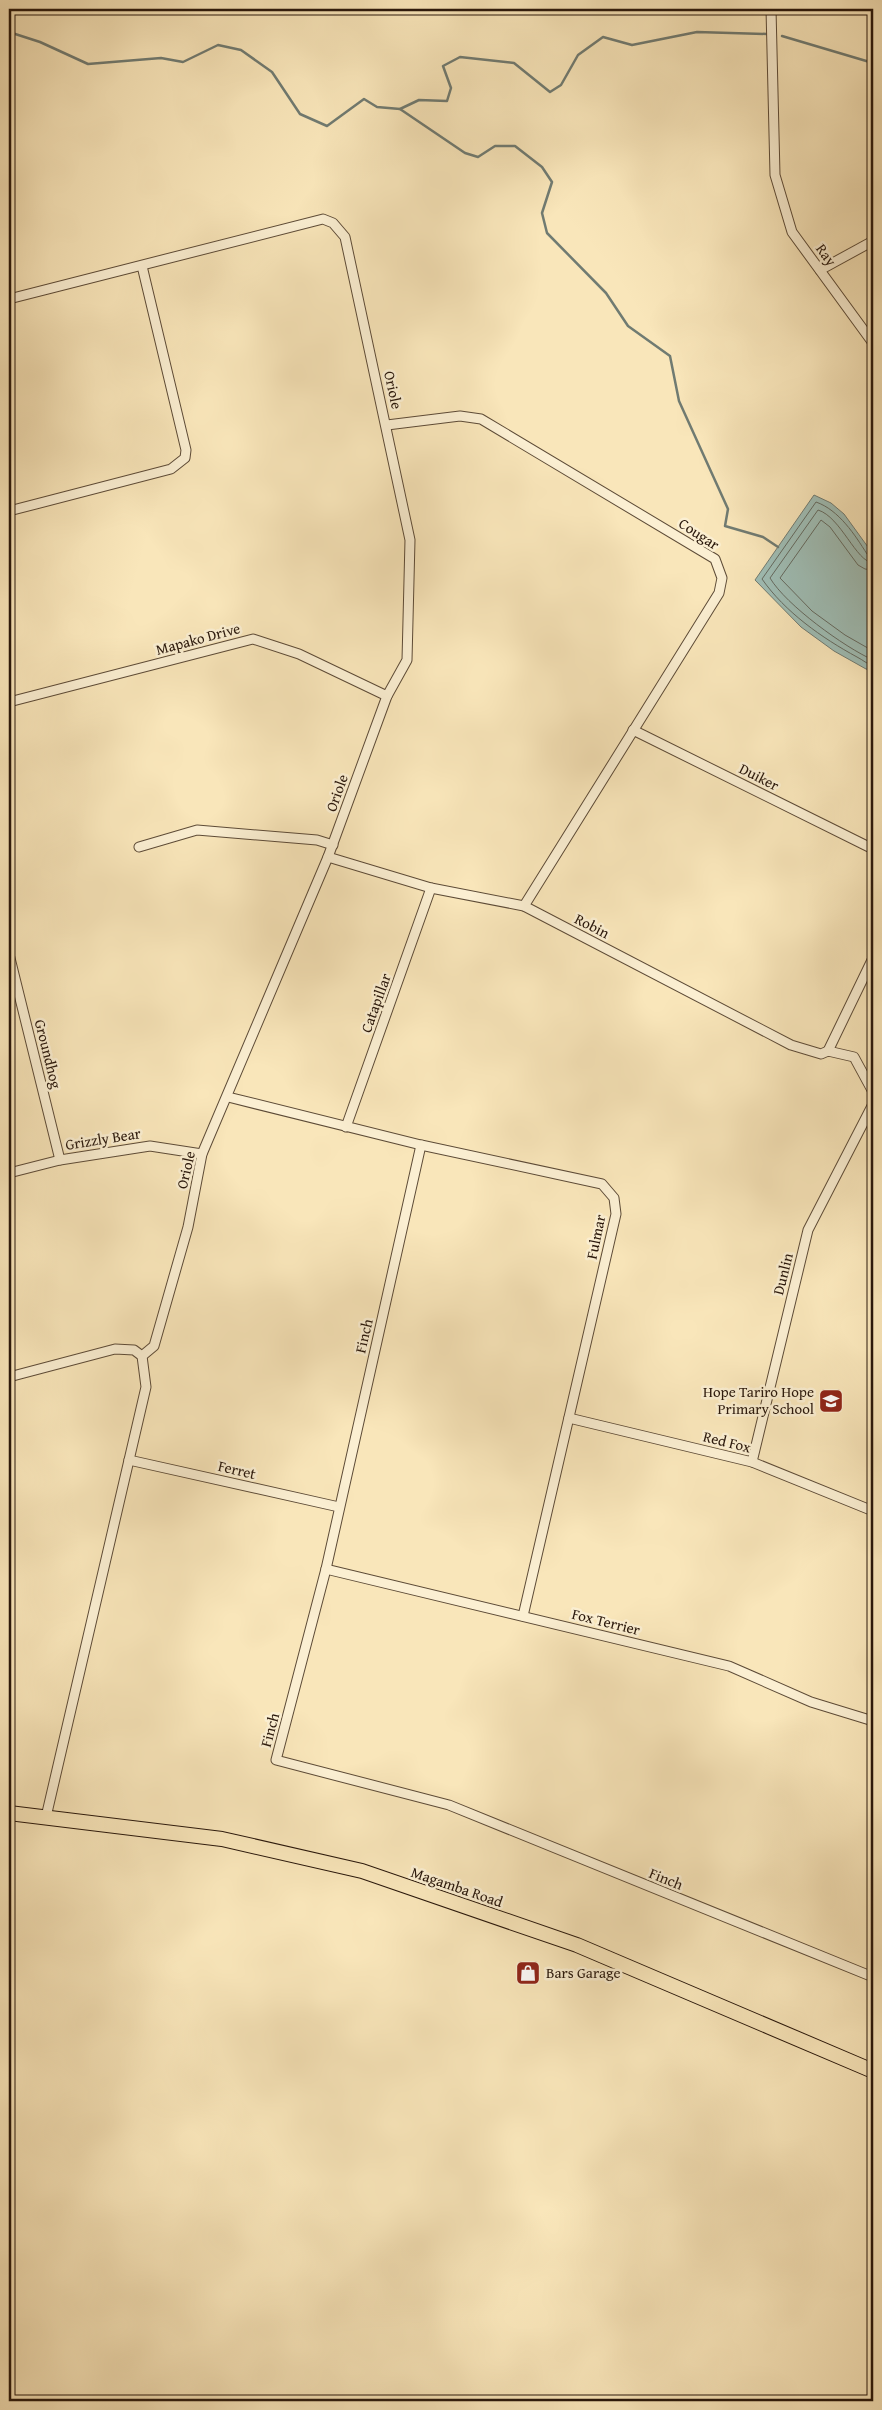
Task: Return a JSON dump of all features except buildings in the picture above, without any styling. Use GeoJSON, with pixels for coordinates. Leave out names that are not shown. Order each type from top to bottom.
{"type":"FeatureCollection","features":[{"type":"Feature","properties":{"kind":"highway","name":"Magamba Road"},"geometry":{"type":"LineString","coordinates":[[9,1813],[222,1839],[362,1871],[577,1946],[873,2071]]}},
{"type":"Feature","properties":{"kind":"street","name":"Ray"},"geometry":{"type":"LineString","coordinates":[[772,9],[775,175],[792,232],[873,343]]}},
{"type":"Feature","properties":{"kind":"street","name":"Oriole"},"geometry":{"type":"LineString","coordinates":[[142,266],[323,219],[333,223],[346,237],[410,540],[407,660],[387,696],[333,845],[228,1097],[202,1154],[188,1227],[154,1346],[142,1356]]}},
{"type":"Feature","properties":{"kind":"street"},"geometry":{"type":"LineString","coordinates":[[820,270],[873,241]]}},
{"type":"Feature","properties":{"kind":"street"},"geometry":{"type":"LineString","coordinates":[[9,299],[142,266],[186,450],[185,458],[171,469],[9,511]]}},
{"type":"Feature","properties":{"kind":"street","name":"Cougar"},"geometry":{"type":"LineString","coordinates":[[387,425],[460,416],[481,419],[715,559],[722,578],[719,593],[524,906]]}},
{"type":"Feature","properties":{"kind":"street","name":"Mapako Drive"},"geometry":{"type":"LineString","coordinates":[[9,702],[253,639],[299,654],[387,696]]}},
{"type":"Feature","properties":{"kind":"street","name":"Duiker"},"geometry":{"type":"LineString","coordinates":[[633,730],[873,849]]}},
{"type":"Feature","properties":{"kind":"street"},"geometry":{"type":"LineString","coordinates":[[139,847],[197,830],[317,840],[333,845]]}},
{"type":"Feature","properties":{"kind":"street","name":"Robin"},"geometry":{"type":"LineString","coordinates":[[328,857],[432,888],[524,906],[791,1045],[821,1054],[828,1051]]}},
{"type":"Feature","properties":{"kind":"street","name":"Catapillar"},"geometry":{"type":"LineString","coordinates":[[346,1127],[432,888]]}},
{"type":"Feature","properties":{"kind":"street","name":"Groundhog"},"geometry":{"type":"LineString","coordinates":[[9,954],[60,1160]]}},
{"type":"Feature","properties":{"kind":"street"},"geometry":{"type":"LineString","coordinates":[[873,958],[828,1051],[854,1058],[873,1092]]}},
{"type":"Feature","properties":{"kind":"street","name":"Fulmar"},"geometry":{"type":"LineString","coordinates":[[228,1097],[421,1145],[602,1184],[614,1198],[616,1214],[523,1616]]}},
{"type":"Feature","properties":{"kind":"street","name":"Dunlin"},"geometry":{"type":"LineString","coordinates":[[752,1462],[808,1230],[873,1104]]}},
{"type":"Feature","properties":{"kind":"street","name":"Finch"},"geometry":{"type":"LineString","coordinates":[[421,1145],[326,1569],[276,1760],[449,1805],[873,1977]]}},
{"type":"Feature","properties":{"kind":"street","name":"Grizzly Bear"},"geometry":{"type":"LineString","coordinates":[[9,1173],[60,1160],[150,1146],[202,1154]]}},
{"type":"Feature","properties":{"kind":"street"},"geometry":{"type":"LineString","coordinates":[[9,1377],[115,1349],[134,1350],[142,1356],[146,1387],[83,1651],[46,1817]]}},
{"type":"Feature","properties":{"kind":"street","name":"Red Fox"},"geometry":{"type":"LineString","coordinates":[[569,1418],[752,1462],[873,1510]]}},
{"type":"Feature","properties":{"kind":"street","name":"Ferret"},"geometry":{"type":"LineString","coordinates":[[129,1460],[339,1507]]}},
{"type":"Feature","properties":{"kind":"street","name":"Fox Terrier"},"geometry":{"type":"LineString","coordinates":[[326,1569],[729,1666],[811,1702],[873,1721]]}},
{"type":"Feature","properties":{"kind":"water"},"geometry":{"type":"Polygon","coordinates":[[[814,495],[831,503],[844,514],[873,554],[873,671],[834,651],[801,627],[755,580],[814,495]]]}},
{"type":"Feature","properties":{"kind":"waterway"},"geometry":{"type":"LineString","coordinates":[[9,32],[40,42],[88,64],[161,58],[183,62],[218,45],[241,50],[272,72],[300,114],[327,126],[364,99],[377,107],[400,109],[419,100],[447,101],[451,88],[443,66],[460,57],[514,63],[550,92],[561,85],[578,55],[603,37],[632,45],[697,32],[767,34]]}},
{"type":"Feature","properties":{"kind":"waterway"},"geometry":{"type":"LineString","coordinates":[[782,36],[873,63]]}},
{"type":"Feature","properties":{"kind":"waterway"},"geometry":{"type":"LineString","coordinates":[[400,109],[465,153],[478,157],[495,146],[515,146],[542,167],[552,182],[542,213],[547,233],[606,293],[628,326],[670,356],[679,401],[728,509],[725,526],[763,537],[778,547]]}},
{"type":"Feature","properties":{"kind":"place","name":"Hope Tariro Hope Primary School"},"geometry":{"type":"Point","coordinates":[831,1401]}},
{"type":"Feature","properties":{"kind":"place","name":"Bars Garage"},"geometry":{"type":"Point","coordinates":[528,1973]}}]}
